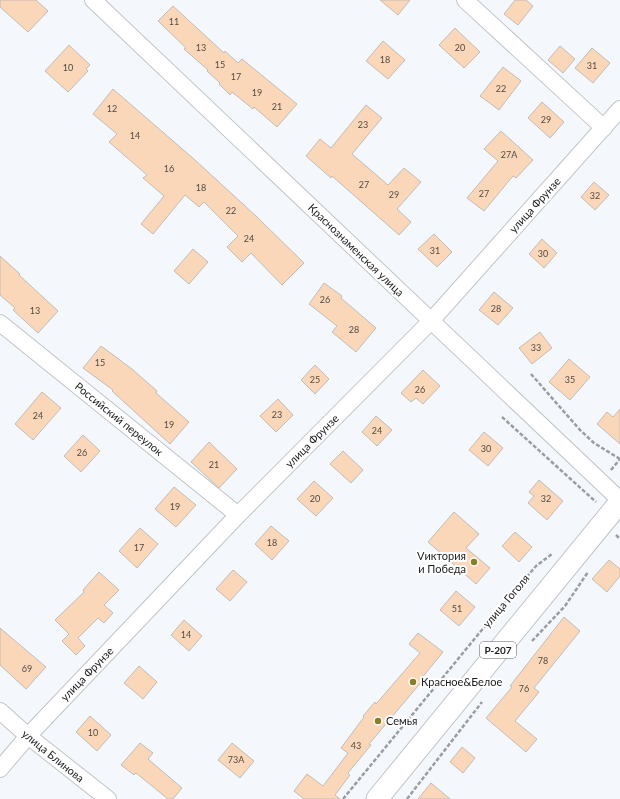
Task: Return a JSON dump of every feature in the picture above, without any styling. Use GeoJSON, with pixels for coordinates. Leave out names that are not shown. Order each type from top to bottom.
{"type":"FeatureCollection","features":[{"type":"Feature","properties":{"kind":"main road","name":"Р-207"},"geometry":{"type":"LineString","coordinates":[[377,799],[613,532],[620,501]]}},
{"type":"Feature","properties":{"kind":"street","name":"Краснознаменская улица"},"geometry":{"type":"LineString","coordinates":[[93,0],[620,501]]}},
{"type":"Feature","properties":{"kind":"street"},"geometry":{"type":"LineString","coordinates":[[465,0],[604,128]]}},
{"type":"Feature","properties":{"kind":"street","name":"улица Фрунзе"},"geometry":{"type":"LineString","coordinates":[[0,769],[28,736],[238,515],[431,321],[620,109]]}},
{"type":"Feature","properties":{"kind":"street","name":"Российский переулок"},"geometry":{"type":"LineString","coordinates":[[0,323],[238,515]]}},
{"type":"Feature","properties":{"kind":"street","name":"улица Блинова"},"geometry":{"type":"LineString","coordinates":[[0,711],[28,736],[108,799]]}},
{"type":"Feature","properties":{"kind":"path"},"geometry":{"type":"LineString","coordinates":[[502,417],[597,503],[601,482],[620,459],[594,443],[580,430],[531,374]]}},
{"type":"Feature","properties":{"kind":"path"},"geometry":{"type":"LineString","coordinates":[[613,532],[620,539]]}},
{"type":"Feature","properties":{"kind":"path","name":"улица Гоголя"},"geometry":{"type":"LineString","coordinates":[[343,799],[536,566],[556,551]]}},
{"type":"Feature","properties":{"kind":"path"},"geometry":{"type":"LineString","coordinates":[[530,643],[565,606],[591,568]]}},
{"type":"Feature","properties":{"kind":"path"},"geometry":{"type":"LineString","coordinates":[[407,799],[482,702]]}},
{"type":"Feature","properties":{"kind":"building"},"geometry":{"type":"Polygon","coordinates":[[[0,0],[36,0],[48,11],[28,32],[0,7],[0,0]]]}},
{"type":"Feature","properties":{"kind":"building"},"geometry":{"type":"Polygon","coordinates":[[[380,0],[410,0],[398,15],[380,0]]]}},
{"type":"Feature","properties":{"kind":"building"},"geometry":{"type":"Polygon","coordinates":[[[515,0],[526,0],[533,6],[518,25],[504,14],[515,0]]]}},
{"type":"Feature","properties":{"kind":"building"},"geometry":{"type":"Polygon","coordinates":[[[173,6],[224,53],[225,51],[238,63],[242,59],[297,104],[277,127],[254,107],[253,109],[232,92],[230,95],[207,71],[208,70],[184,49],[186,48],[158,21],[173,6]]]}},
{"type":"Feature","properties":{"kind":"building"},"geometry":{"type":"Polygon","coordinates":[[[455,28],[480,52],[464,68],[439,45],[455,28]]]}},
{"type":"Feature","properties":{"kind":"building"},"geometry":{"type":"Polygon","coordinates":[[[383,41],[405,60],[388,79],[366,61],[383,41]]]}},
{"type":"Feature","properties":{"kind":"building"},"geometry":{"type":"Polygon","coordinates":[[[69,45],[90,65],[86,69],[88,71],[68,92],[45,71],[69,45]]]}},
{"type":"Feature","properties":{"kind":"building"},"geometry":{"type":"Polygon","coordinates":[[[560,46],[575,59],[563,73],[548,60],[560,46]]]}},
{"type":"Feature","properties":{"kind":"building"},"geometry":{"type":"Polygon","coordinates":[[[592,48],[610,63],[593,83],[575,68],[592,48]]]}},
{"type":"Feature","properties":{"kind":"building"},"geometry":{"type":"Polygon","coordinates":[[[503,67],[521,81],[499,110],[480,96],[503,67]]]}},
{"type":"Feature","properties":{"kind":"building"},"geometry":{"type":"Polygon","coordinates":[[[113,89],[195,160],[304,263],[282,285],[251,253],[242,262],[227,247],[238,236],[204,202],[199,207],[185,195],[153,234],[141,224],[164,196],[143,178],[147,175],[109,142],[117,134],[93,114],[113,89]]]}},
{"type":"Feature","properties":{"kind":"building"},"geometry":{"type":"Polygon","coordinates":[[[542,102],[564,122],[550,138],[528,118],[542,102]]]}},
{"type":"Feature","properties":{"kind":"building"},"geometry":{"type":"Polygon","coordinates":[[[366,105],[382,118],[352,154],[388,185],[404,168],[421,182],[397,209],[411,222],[399,235],[332,176],[331,178],[306,156],[320,139],[331,148],[366,105]]]}},
{"type":"Feature","properties":{"kind":"building"},"geometry":{"type":"Polygon","coordinates":[[[501,131],[533,160],[516,178],[513,176],[484,211],[467,198],[498,161],[484,149],[501,131]]]}},
{"type":"Feature","properties":{"kind":"building"},"geometry":{"type":"Polygon","coordinates":[[[594,182],[609,195],[595,210],[581,197],[594,182]]]}},
{"type":"Feature","properties":{"kind":"building"},"geometry":{"type":"Polygon","coordinates":[[[434,234],[452,252],[437,267],[418,249],[434,234]]]}},
{"type":"Feature","properties":{"kind":"building"},"geometry":{"type":"Polygon","coordinates":[[[542,239],[557,253],[544,268],[529,254],[542,239]]]}},
{"type":"Feature","properties":{"kind":"building"},"geometry":{"type":"Polygon","coordinates":[[[193,249],[208,262],[189,284],[174,271],[193,249]]]}},
{"type":"Feature","properties":{"kind":"building"},"geometry":{"type":"Polygon","coordinates":[[[0,256],[58,311],[38,333],[13,310],[15,308],[0,295],[0,256]]]}},
{"type":"Feature","properties":{"kind":"building"},"geometry":{"type":"Polygon","coordinates":[[[324,283],[342,296],[341,298],[376,328],[356,352],[332,332],[337,326],[309,304],[324,283]]]}},
{"type":"Feature","properties":{"kind":"building"},"geometry":{"type":"Polygon","coordinates":[[[494,292],[513,308],[498,325],[479,310],[494,292]]]}},
{"type":"Feature","properties":{"kind":"building"},"geometry":{"type":"Polygon","coordinates":[[[540,332],[552,348],[532,364],[519,348],[540,332]]]}},
{"type":"Feature","properties":{"kind":"building"},"geometry":{"type":"Polygon","coordinates":[[[101,346],[132,369],[157,391],[156,393],[189,422],[170,444],[112,391],[113,390],[83,368],[101,346]]]}},
{"type":"Feature","properties":{"kind":"building"},"geometry":{"type":"Polygon","coordinates":[[[569,359],[590,377],[570,400],[549,382],[569,359]]]}},
{"type":"Feature","properties":{"kind":"building"},"geometry":{"type":"Polygon","coordinates":[[[315,365],[329,379],[315,394],[301,380],[315,365]]]}},
{"type":"Feature","properties":{"kind":"building"},"geometry":{"type":"Polygon","coordinates":[[[423,370],[440,386],[423,404],[416,398],[411,402],[401,393],[423,370]]]}},
{"type":"Feature","properties":{"kind":"building"},"geometry":{"type":"Polygon","coordinates":[[[42,392],[61,408],[33,440],[15,424],[42,392]]]}},
{"type":"Feature","properties":{"kind":"building"},"geometry":{"type":"Polygon","coordinates":[[[278,399],[293,415],[276,432],[260,416],[278,399]]]}},
{"type":"Feature","properties":{"kind":"building"},"geometry":{"type":"Polygon","coordinates":[[[620,409],[620,444],[597,424],[607,412],[613,417],[620,409]]]}},
{"type":"Feature","properties":{"kind":"building"},"geometry":{"type":"Polygon","coordinates":[[[376,416],[392,430],[377,446],[362,432],[376,416]]]}},
{"type":"Feature","properties":{"kind":"building"},"geometry":{"type":"Polygon","coordinates":[[[484,432],[503,448],[488,466],[469,450],[484,432]]]}},
{"type":"Feature","properties":{"kind":"building"},"geometry":{"type":"Polygon","coordinates":[[[83,435],[100,451],[81,472],[64,456],[83,435]]]}},
{"type":"Feature","properties":{"kind":"building"},"geometry":{"type":"Polygon","coordinates":[[[209,442],[237,469],[219,488],[191,462],[209,442]]]}},
{"type":"Feature","properties":{"kind":"building"},"geometry":{"type":"Polygon","coordinates":[[[343,451],[363,470],[351,483],[330,464],[343,451]]]}},
{"type":"Feature","properties":{"kind":"building"},"geometry":{"type":"Polygon","coordinates":[[[539,480],[563,501],[547,520],[528,503],[534,496],[529,492],[539,480]]]}},
{"type":"Feature","properties":{"kind":"building"},"geometry":{"type":"Polygon","coordinates":[[[314,481],[333,498],[316,516],[297,499],[314,481]]]}},
{"type":"Feature","properties":{"kind":"building"},"geometry":{"type":"Polygon","coordinates":[[[174,487],[196,505],[176,527],[155,509],[174,487]]]}},
{"type":"Feature","properties":{"kind":"building"},"geometry":{"type":"Polygon","coordinates":[[[454,512],[479,534],[466,548],[490,568],[476,584],[428,542],[454,512]]]}},
{"type":"Feature","properties":{"kind":"building"},"geometry":{"type":"Polygon","coordinates":[[[271,526],[289,541],[272,560],[255,544],[271,526]]]}},
{"type":"Feature","properties":{"kind":"building"},"geometry":{"type":"Polygon","coordinates":[[[140,528],[158,544],[137,568],[119,551],[140,528]]]}},
{"type":"Feature","properties":{"kind":"building"},"geometry":{"type":"Polygon","coordinates":[[[515,532],[532,547],[519,562],[502,546],[515,532]]]}},
{"type":"Feature","properties":{"kind":"building"},"geometry":{"type":"Polygon","coordinates":[[[609,560],[620,569],[620,576],[607,592],[592,579],[609,560]]]}},
{"type":"Feature","properties":{"kind":"building"},"geometry":{"type":"Polygon","coordinates":[[[233,570],[247,582],[230,601],[216,589],[233,570]]]}},
{"type":"Feature","properties":{"kind":"building"},"geometry":{"type":"Polygon","coordinates":[[[99,572],[119,590],[104,605],[113,613],[104,623],[98,618],[78,638],[85,646],[76,655],[62,641],[69,634],[55,620],[84,592],[83,590],[99,572]]]}},
{"type":"Feature","properties":{"kind":"building"},"geometry":{"type":"Polygon","coordinates":[[[456,591],[475,607],[459,626],[440,610],[456,591]]]}},
{"type":"Feature","properties":{"kind":"building"},"geometry":{"type":"Polygon","coordinates":[[[564,617],[580,631],[534,688],[539,692],[515,721],[537,739],[526,752],[486,718],[512,687],[510,686],[564,617]]]}},
{"type":"Feature","properties":{"kind":"building"},"geometry":{"type":"Polygon","coordinates":[[[184,620],[202,636],[189,651],[171,635],[184,620]]]}},
{"type":"Feature","properties":{"kind":"building"},"geometry":{"type":"Polygon","coordinates":[[[0,628],[46,667],[26,689],[0,665],[0,628]]]}},
{"type":"Feature","properties":{"kind":"building"},"geometry":{"type":"Polygon","coordinates":[[[418,633],[443,652],[421,679],[423,680],[369,744],[371,745],[348,773],[350,775],[335,795],[340,799],[304,799],[294,791],[307,774],[323,786],[348,753],[341,748],[364,717],[363,716],[375,702],[376,704],[420,653],[409,644],[418,633]]]}},
{"type":"Feature","properties":{"kind":"building"},"geometry":{"type":"Polygon","coordinates":[[[139,666],[157,682],[143,699],[124,683],[139,666]]]}},
{"type":"Feature","properties":{"kind":"building"},"geometry":{"type":"Polygon","coordinates":[[[90,716],[111,735],[97,751],[76,732],[90,716]]]}},
{"type":"Feature","properties":{"kind":"building"},"geometry":{"type":"Polygon","coordinates":[[[140,743],[153,753],[148,759],[182,788],[173,799],[168,799],[136,773],[134,775],[121,765],[140,743]]]}},
{"type":"Feature","properties":{"kind":"building"},"geometry":{"type":"Polygon","coordinates":[[[232,743],[254,761],[240,778],[218,760],[232,743]]]}},
{"type":"Feature","properties":{"kind":"building"},"geometry":{"type":"Polygon","coordinates":[[[462,747],[475,758],[463,773],[450,762],[462,747]]]}},
{"type":"Feature","properties":{"kind":"building"},"geometry":{"type":"Polygon","coordinates":[[[431,783],[450,799],[418,799],[431,783]]]}},
{"type":"Feature","properties":{"kind":"place","name":"Vиктория и Победа"},"geometry":{"type":"Point","coordinates":[474,562]}},
{"type":"Feature","properties":{"kind":"place","name":"Красное&Белое"},"geometry":{"type":"Point","coordinates":[413,682]}},
{"type":"Feature","properties":{"kind":"place","name":"Семья"},"geometry":{"type":"Point","coordinates":[378,721]}}]}
